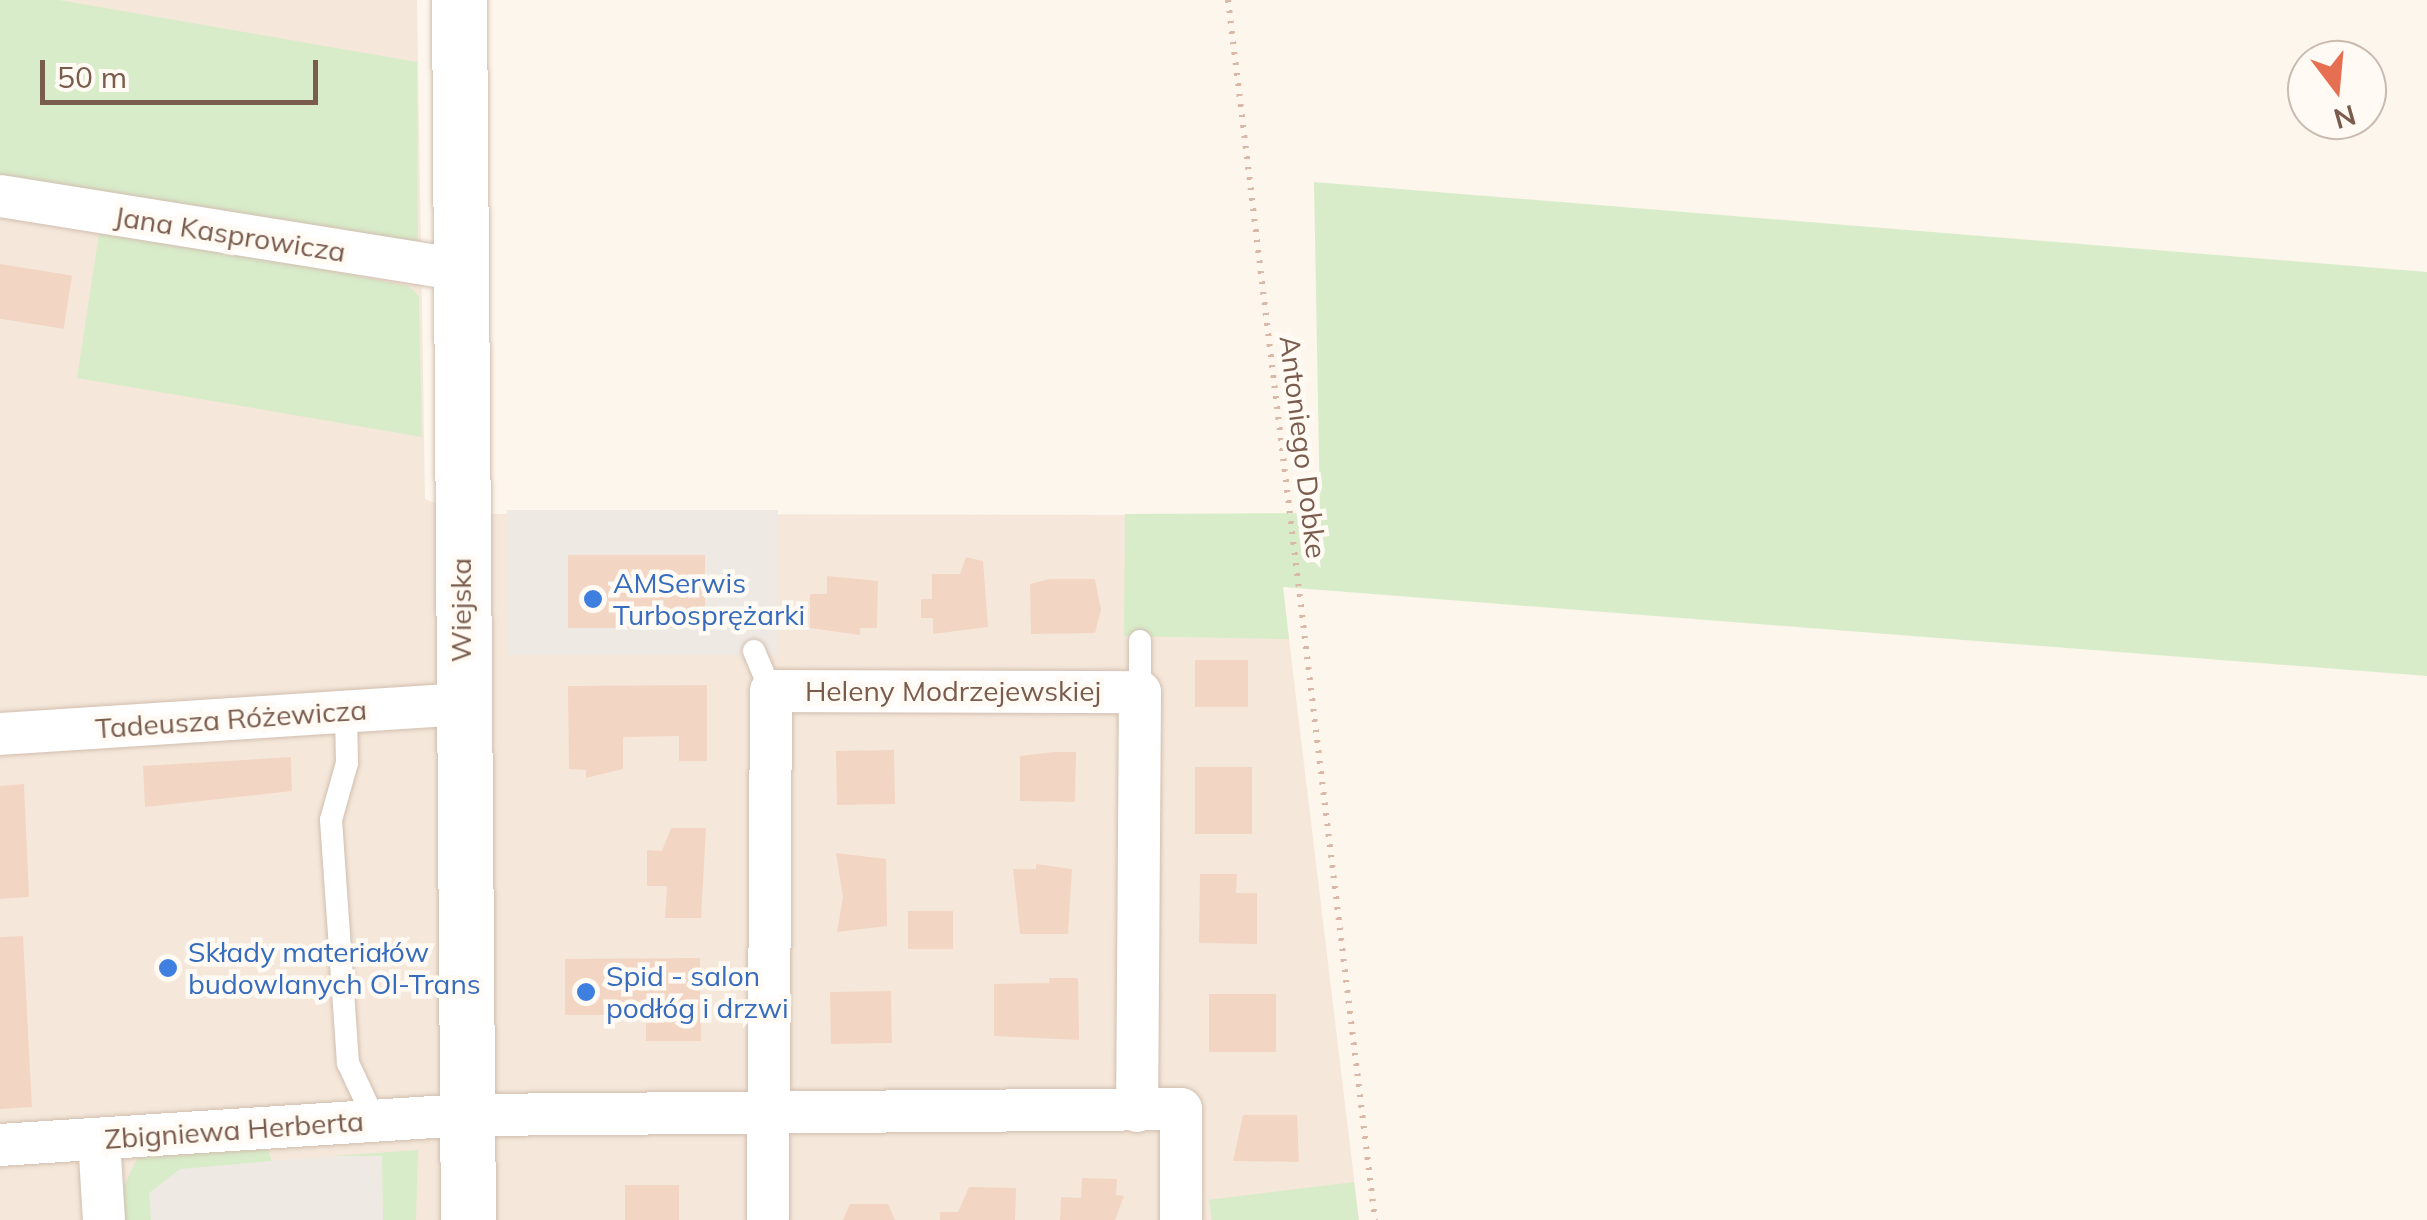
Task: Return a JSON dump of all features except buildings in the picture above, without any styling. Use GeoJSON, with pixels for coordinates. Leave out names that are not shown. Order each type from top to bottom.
{"type":"FeatureCollection","features":[{"type":"Feature","properties":{"kind":"street","name":"Wiejska"},"geometry":{"type":"LineString","coordinates":[[459,0],[468,1220]]}},
{"type":"Feature","properties":{"kind":"street","name":"Jana Kasprowicza"},"geometry":{"type":"LineString","coordinates":[[0,196],[461,270]]}},
{"type":"Feature","properties":{"kind":"street","name":"Heleny Modrzejewskiej"},"geometry":{"type":"LineString","coordinates":[[768,1220],[771,691],[1140,692],[1137,1111]]}},
{"type":"Feature","properties":{"kind":"street","name":"Tadeusza Różewicza"},"geometry":{"type":"LineString","coordinates":[[0,734],[462,704]]}},
{"type":"Feature","properties":{"kind":"street"},"geometry":{"type":"LineString","coordinates":[[468,1115],[1181,1109],[1182,1220]]}},
{"type":"Feature","properties":{"kind":"street","name":"Zbigniewa Herberta"},"geometry":{"type":"LineString","coordinates":[[0,1146],[468,1115]]}},
{"type":"Feature","properties":{"kind":"street"},"geometry":{"type":"LineString","coordinates":[[99,1139],[104,1220]]}},
{"type":"Feature","properties":{"kind":"lane"},"geometry":{"type":"LineString","coordinates":[[1140,641],[1140,692]]}},
{"type":"Feature","properties":{"kind":"lane"},"geometry":{"type":"LineString","coordinates":[[754,651],[771,691]]}},
{"type":"Feature","properties":{"kind":"lane"},"geometry":{"type":"LineString","coordinates":[[346,712],[347,763],[331,820],[348,1062],[375,1121]]}},
{"type":"Feature","properties":{"kind":"path","name":"Antoniego Dobke"},"geometry":{"type":"LineString","coordinates":[[1228,0],[1375,1220]]}},
{"type":"Feature","properties":{"kind":"shaded area"},"geometry":{"type":"Polygon","coordinates":[[[0,0],[417,0],[425,499],[461,514],[1274,515],[1359,1220],[0,1220],[0,0]]]}},
{"type":"Feature","properties":{"kind":"shaded area"},"geometry":{"type":"Polygon","coordinates":[[[507,510],[778,510],[778,655],[507,655],[507,510]]]}},
{"type":"Feature","properties":{"kind":"shaded area"},"geometry":{"type":"Polygon","coordinates":[[[382,1156],[383,1220],[151,1220],[149,1193],[180,1168],[382,1156]]]}},
{"type":"Feature","properties":{"kind":"green space"},"geometry":{"type":"Polygon","coordinates":[[[0,0],[59,0],[417,62],[418,241],[392,247],[0,181],[0,0]]]}},
{"type":"Feature","properties":{"kind":"green space"},"geometry":{"type":"Polygon","coordinates":[[[1314,182],[2427,272],[2427,676],[1283,587],[1289,639],[1124,636],[1125,514],[1320,513],[1314,182]]]}},
{"type":"Feature","properties":{"kind":"green space"},"geometry":{"type":"Polygon","coordinates":[[[100,227],[409,286],[419,296],[422,437],[77,378],[100,227]]]}},
{"type":"Feature","properties":{"kind":"green space"},"geometry":{"type":"Polygon","coordinates":[[[266,1146],[272,1161],[180,1169],[149,1193],[151,1220],[124,1220],[122,1190],[140,1152],[266,1146]]]}},
{"type":"Feature","properties":{"kind":"green space"},"geometry":{"type":"Polygon","coordinates":[[[418,1150],[416,1220],[383,1220],[382,1156],[332,1156],[418,1150]]]}},
{"type":"Feature","properties":{"kind":"green space"},"geometry":{"type":"Polygon","coordinates":[[[1354,1182],[1359,1220],[1212,1220],[1209,1200],[1354,1182]]]}},
{"type":"Feature","properties":{"kind":"place","name":"AMSerwis Turbosprężarki"},"geometry":{"type":"Point","coordinates":[593,599]}},
{"type":"Feature","properties":{"kind":"place","name":"Składy materiałów budowlanych Ol-Trans"},"geometry":{"type":"Point","coordinates":[168,968]}},
{"type":"Feature","properties":{"kind":"place","name":"Spid - salon podłóg i drzwi"},"geometry":{"type":"Point","coordinates":[586,992]}}]}
